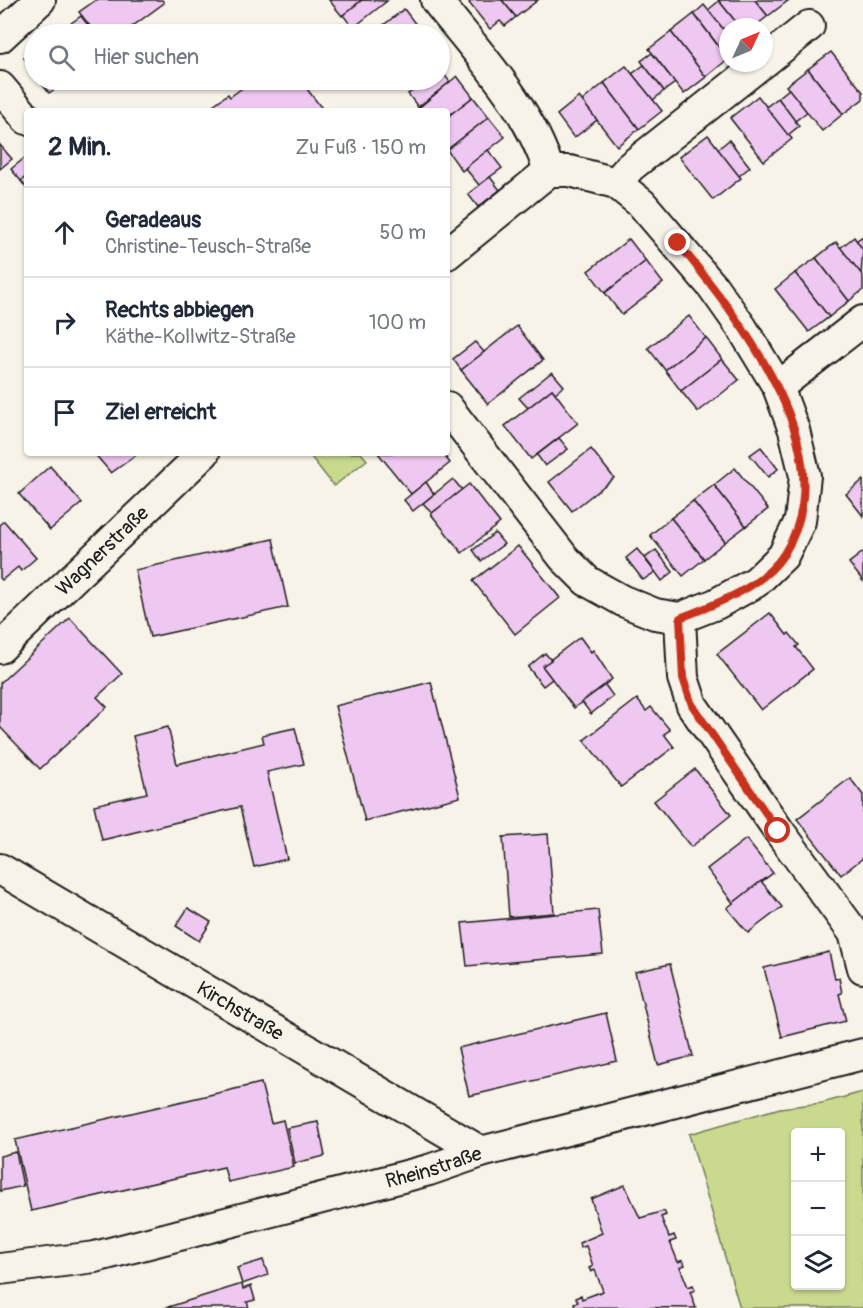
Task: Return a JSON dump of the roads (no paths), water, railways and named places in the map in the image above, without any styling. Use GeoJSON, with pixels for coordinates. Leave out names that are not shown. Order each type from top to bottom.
{"type":"FeatureCollection","features":[{"type":"Feature","properties":{"kind":"street"},"geometry":{"type":"LineString","coordinates":[[0,37],[40,0]]}},
{"type":"Feature","properties":{"kind":"street"},"geometry":{"type":"LineString","coordinates":[[436,0],[523,112],[542,148],[549,171]]}},
{"type":"Feature","properties":{"kind":"street"},"geometry":{"type":"LineString","coordinates":[[773,54],[809,26]]}},
{"type":"Feature","properties":{"kind":"street"},"geometry":{"type":"LineString","coordinates":[[616,183],[630,167],[750,72]]}},
{"type":"Feature","properties":{"kind":"street"},"geometry":{"type":"LineString","coordinates":[[0,87],[24,115]]}},
{"type":"Feature","properties":{"kind":"street"},"geometry":{"type":"LineString","coordinates":[[450,252],[549,171],[582,173],[616,183],[642,204],[713,287],[778,387],[794,429],[805,476],[800,521],[783,556],[756,582],[716,604],[680,618],[654,614],[622,601],[587,581],[564,558],[450,411]]}},
{"type":"Feature","properties":{"kind":"street"},"geometry":{"type":"LineString","coordinates":[[778,387],[863,321]]}},
{"type":"Feature","properties":{"kind":"street","name":"Wagnerstraße"},"geometry":{"type":"LineString","coordinates":[[0,648],[201,456]]}},
{"type":"Feature","properties":{"kind":"street"},"geometry":{"type":"LineString","coordinates":[[680,618],[683,678],[692,705],[778,831],[854,933],[863,968]]}},
{"type":"Feature","properties":{"kind":"street","name":"Kirchstraße"},"geometry":{"type":"LineString","coordinates":[[0,869],[481,1152]]}},
{"type":"Feature","properties":{"kind":"street","name":"Rheinstraße"},"geometry":{"type":"LineString","coordinates":[[0,1269],[95,1257],[397,1179],[481,1152],[863,1054]]}}]}
